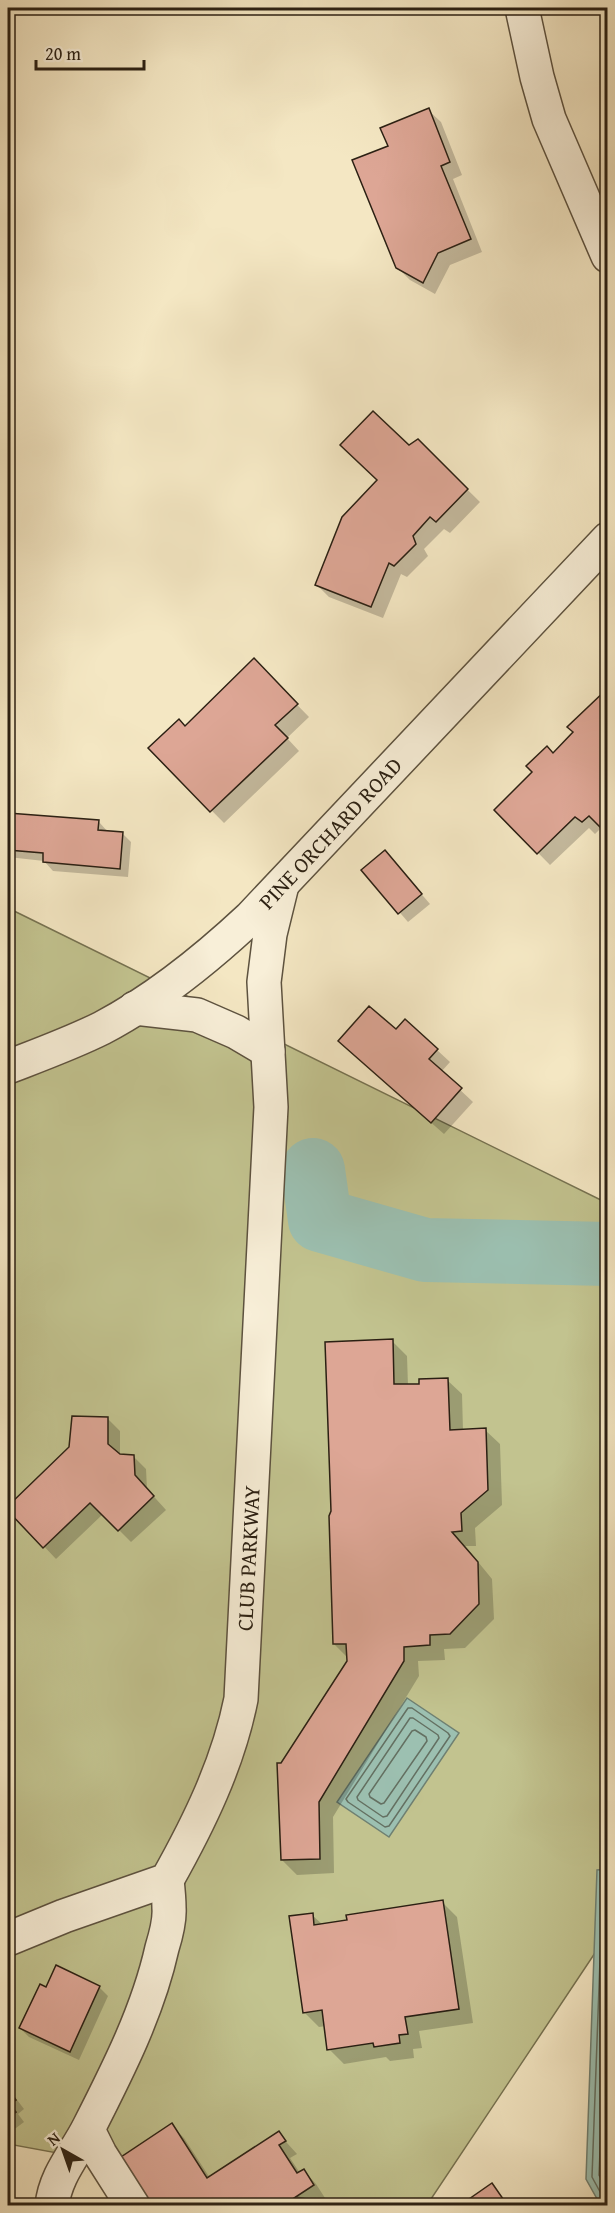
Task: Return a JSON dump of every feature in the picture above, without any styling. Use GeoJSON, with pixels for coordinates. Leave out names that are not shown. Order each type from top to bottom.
{"type":"FeatureCollection","features":[{"type":"Feature","properties":{"kind":"street"},"geometry":{"type":"LineString","coordinates":[[522,8],[549,119],[601,220],[608,256]]}},
{"type":"Feature","properties":{"kind":"street","name":"PINE ORCHARD ROAD"},"geometry":{"type":"LineString","coordinates":[[8,1067],[100,1029],[187,974],[213,952],[282,885],[608,539]]}},
{"type":"Feature","properties":{"kind":"street","name":"CLUB PARKWAY"},"geometry":{"type":"LineString","coordinates":[[167,1880],[193,1833],[216,1781],[235,1728],[241,1699],[271,1107],[264,982],[270,934],[282,885]]}},
{"type":"Feature","properties":{"kind":"street"},"geometry":{"type":"LineString","coordinates":[[135,1008],[196,1015],[236,1032],[268,1051]]}},
{"type":"Feature","properties":{"kind":"street"},"geometry":{"type":"LineString","coordinates":[[8,1940],[64,1916],[167,1880],[168,1918],[154,1984],[88,2130],[62,2171],[52,2197],[52,2205]]}},
{"type":"Feature","properties":{"kind":"street"},"geometry":{"type":"LineString","coordinates":[[88,2130],[100,2154],[133,2205]]}},
{"type":"Feature","properties":{"kind":"green space"},"geometry":{"type":"Polygon","coordinates":[[[8,908],[607,1203],[607,1935],[427,2205],[340,2205],[8,2144],[8,908]]]}},
{"type":"Feature","properties":{"kind":"water"},"geometry":{"type":"Polygon","coordinates":[[[407,1698],[459,1733],[389,1837],[337,1802],[407,1698]]]}},
{"type":"Feature","properties":{"kind":"water"},"geometry":{"type":"Polygon","coordinates":[[[607,1869],[608,2205],[601,2206],[586,2179],[597,1870],[607,1869]]]}},
{"type":"Feature","properties":{"kind":"building"},"geometry":{"type":"Polygon","coordinates":[[[429,108],[450,162],[441,166],[471,239],[438,253],[423,283],[396,268],[352,160],[388,146],[380,128],[429,108]]]}},
{"type":"Feature","properties":{"kind":"building"},"geometry":{"type":"Polygon","coordinates":[[[373,411],[409,445],[418,439],[468,489],[436,522],[430,517],[413,536],[416,544],[394,566],[389,563],[371,607],[315,585],[342,517],[377,480],[340,445],[373,411]]]}},
{"type":"Feature","properties":{"kind":"building"},"geometry":{"type":"Polygon","coordinates":[[[254,658],[298,704],[275,725],[288,738],[210,812],[148,748],[179,719],[185,726],[254,658]]]}},
{"type":"Feature","properties":{"kind":"building"},"geometry":{"type":"Polygon","coordinates":[[[608,688],[608,823],[601,828],[589,816],[582,822],[575,817],[537,854],[494,810],[532,772],[526,766],[547,746],[553,753],[573,732],[567,727],[608,688]]]}},
{"type":"Feature","properties":{"kind":"building"},"geometry":{"type":"Polygon","coordinates":[[[8,813],[99,820],[98,830],[123,832],[120,869],[43,862],[43,853],[8,850],[8,813]]]}},
{"type":"Feature","properties":{"kind":"building"},"geometry":{"type":"Polygon","coordinates":[[[385,850],[422,894],[398,914],[361,870],[385,850]]]}},
{"type":"Feature","properties":{"kind":"building"},"geometry":{"type":"Polygon","coordinates":[[[369,1006],[396,1029],[405,1019],[438,1049],[429,1059],[462,1088],[431,1123],[338,1041],[369,1006]]]}},
{"type":"Feature","properties":{"kind":"building"},"geometry":{"type":"Polygon","coordinates":[[[393,1339],[394,1384],[419,1384],[419,1379],[448,1378],[450,1430],[486,1428],[488,1490],[461,1513],[462,1531],[452,1532],[478,1562],[479,1604],[450,1634],[430,1635],[430,1645],[404,1647],[404,1661],[319,1802],[320,1859],[281,1860],[277,1763],[281,1763],[347,1661],[346,1644],[333,1644],[325,1342],[393,1339]]]}},
{"type":"Feature","properties":{"kind":"building"},"geometry":{"type":"Polygon","coordinates":[[[72,1416],[108,1417],[108,1444],[120,1454],[134,1455],[135,1475],[154,1496],[118,1531],[90,1503],[43,1548],[8,1511],[8,1506],[69,1447],[72,1416]]]}},
{"type":"Feature","properties":{"kind":"building"},"geometry":{"type":"Polygon","coordinates":[[[443,1900],[459,2009],[405,2017],[408,2034],[399,2035],[400,2043],[374,2047],[373,2043],[327,2050],[322,2010],[303,2013],[289,1916],[313,1913],[314,1925],[347,1920],[346,1915],[443,1900]]]}},
{"type":"Feature","properties":{"kind":"building"},"geometry":{"type":"Polygon","coordinates":[[[56,1965],[100,1986],[70,2052],[19,2028],[40,1984],[46,1987],[56,1965]]]}},
{"type":"Feature","properties":{"kind":"building"},"geometry":{"type":"Polygon","coordinates":[[[8,2088],[16,2100],[10,2104],[16,2112],[8,2118],[8,2088]]]}},
{"type":"Feature","properties":{"kind":"building"},"geometry":{"type":"Polygon","coordinates":[[[172,2123],[207,2178],[279,2131],[286,2141],[279,2145],[297,2173],[304,2169],[314,2185],[282,2206],[145,2206],[115,2161],[172,2123]]]}},
{"type":"Feature","properties":{"kind":"building"},"geometry":{"type":"Polygon","coordinates":[[[492,2183],[508,2206],[459,2206],[492,2183]]]}},
{"type":"Feature","properties":{"kind":"waterway"},"geometry":{"type":"LineString","coordinates":[[313,1170],[320,1220],[425,1250],[608,1254]]}}]}
